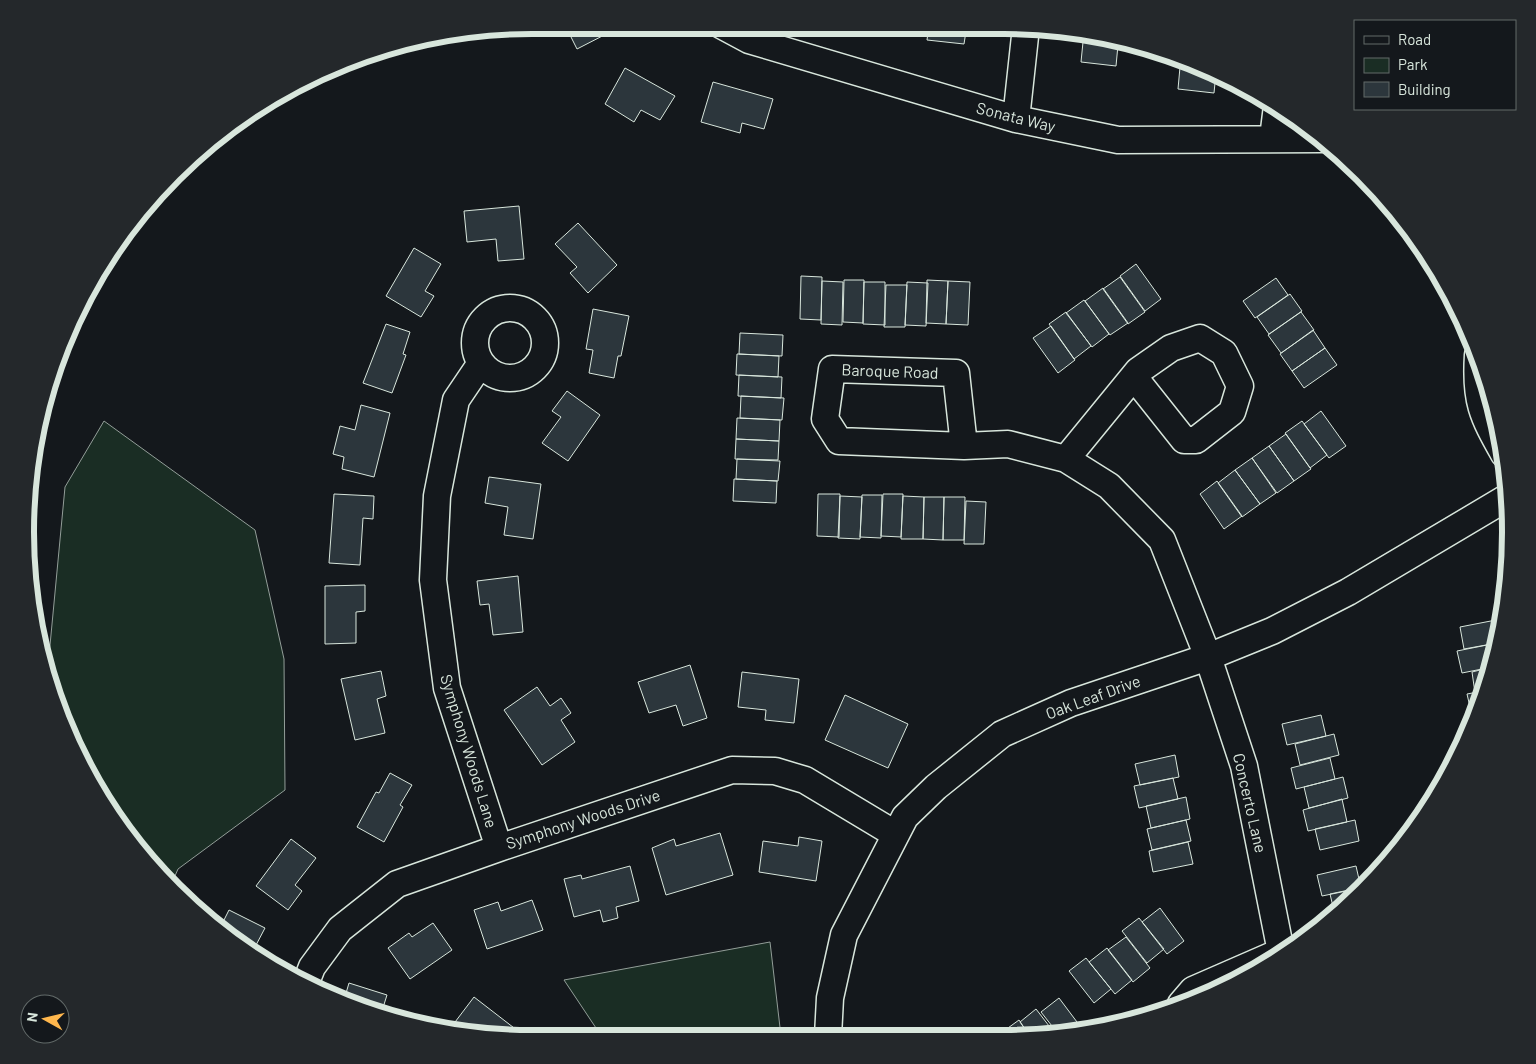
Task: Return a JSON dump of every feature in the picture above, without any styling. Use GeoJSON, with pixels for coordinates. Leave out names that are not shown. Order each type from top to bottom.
{"type":"FeatureCollection","features":[{"type":"Feature","properties":{"kind":"street","name":"Sonata Way"},"geometry":{"type":"LineString","coordinates":[[738,34],[749,40],[1016,119],[1118,140],[1308,138]]}},
{"type":"Feature","properties":{"kind":"street"},"geometry":{"type":"LineString","coordinates":[[1016,119],[1025,35]]}},
{"type":"Feature","properties":{"kind":"street"},"geometry":{"type":"LineString","coordinates":[[1273,138],[1276,115]]}},
{"type":"Feature","properties":{"kind":"street","name":"Symphony Woods Lane"},"geometry":{"type":"LineString","coordinates":[[481,363],[456,400],[437,496],[433,580],[447,688],[498,848]]}},
{"type":"Feature","properties":{"kind":"street","name":"Baroque Road"},"geometry":{"type":"LineString","coordinates":[[964,446],[956,373],[832,369],[826,419],[839,441],[964,446],[1008,444],[1066,459],[1109,486],[1162,540],[1208,657]]}},
{"type":"Feature","properties":{"kind":"street"},"geometry":{"type":"LineString","coordinates":[[1477,375],[1476,386],[1484,420],[1493,435]]}},
{"type":"Feature","properties":{"kind":"street"},"geometry":{"type":"LineString","coordinates":[[1066,459],[1134,377]]}},
{"type":"Feature","properties":{"kind":"street","name":"Oak Leaf Drive"},"geometry":{"type":"LineString","coordinates":[[828,1030],[830,998],[844,935],[895,834],[905,817],[936,787],[1002,734],[1071,702],[1208,657],[1272,631],[1348,592],[1501,501]]}},
{"type":"Feature","properties":{"kind":"street","name":"Concerto Lane"},"geometry":{"type":"LineString","coordinates":[[1208,657],[1244,766],[1279,947]]}},
{"type":"Feature","properties":{"kind":"street","name":"Symphony Woods Drive"},"geometry":{"type":"LineString","coordinates":[[308,977],[312,966],[340,929],[397,884],[498,848],[732,770],[775,771],[805,780],[895,834]]}},
{"type":"Feature","properties":{"kind":"street","name":"Concerto Lane"},"geometry":{"type":"LineString","coordinates":[[1189,994],[1193,990],[1246,967]]}},
{"type":"Feature","properties":{"kind":"green space"},"geometry":{"type":"Polygon","coordinates":[[[104,421],[255,530],[284,659],[285,790],[178,869],[174,878],[157,861],[137,835],[101,781],[72,723],[51,661],[49,654],[65,487],[104,421]]]}},
{"type":"Feature","properties":{"kind":"green space"},"geometry":{"type":"Polygon","coordinates":[[[770,942],[780,1030],[597,1030],[564,980],[770,942]]]}},
{"type":"Feature","properties":{"kind":"building"},"geometry":{"type":"Polygon","coordinates":[[[570,34],[606,34],[577,49],[570,34]]]}},
{"type":"Feature","properties":{"kind":"building"},"geometry":{"type":"Polygon","coordinates":[[[928,34],[966,34],[964,44],[927,40],[928,34]]]}},
{"type":"Feature","properties":{"kind":"building"},"geometry":{"type":"Polygon","coordinates":[[[1079,40],[1104,44],[1079,41],[1079,40]]]}},
{"type":"Feature","properties":{"kind":"building"},"geometry":{"type":"Polygon","coordinates":[[[1083,42],[1118,47],[1116,66],[1081,62],[1083,42]]]}},
{"type":"Feature","properties":{"kind":"building"},"geometry":{"type":"Polygon","coordinates":[[[1180,67],[1215,81],[1214,93],[1178,89],[1180,67]]]}},
{"type":"Feature","properties":{"kind":"building"},"geometry":{"type":"Polygon","coordinates":[[[625,68],[675,96],[660,120],[641,110],[634,122],[605,104],[625,68]]]}},
{"type":"Feature","properties":{"kind":"building"},"geometry":{"type":"Polygon","coordinates":[[[713,82],[773,99],[764,129],[742,123],[740,133],[701,122],[713,82]]]}},
{"type":"Feature","properties":{"kind":"building"},"geometry":{"type":"Polygon","coordinates":[[[519,206],[524,259],[498,261],[496,239],[467,242],[464,211],[519,206]]]}},
{"type":"Feature","properties":{"kind":"building"},"geometry":{"type":"Polygon","coordinates":[[[578,223],[617,265],[588,293],[570,273],[577,267],[555,244],[578,223]]]}},
{"type":"Feature","properties":{"kind":"building"},"geometry":{"type":"Polygon","coordinates":[[[414,248],[441,264],[425,291],[434,296],[421,317],[386,296],[414,248]]]}},
{"type":"Feature","properties":{"kind":"building"},"geometry":{"type":"Polygon","coordinates":[[[1136,264],[1161,299],[1145,311],[1120,276],[1136,264]]]}},
{"type":"Feature","properties":{"kind":"building"},"geometry":{"type":"Polygon","coordinates":[[[801,276],[822,277],[821,320],[800,319],[801,276]]]}},
{"type":"Feature","properties":{"kind":"building"},"geometry":{"type":"Polygon","coordinates":[[[1120,277],[1145,312],[1128,324],[1103,289],[1120,277]]]}},
{"type":"Feature","properties":{"kind":"building"},"geometry":{"type":"Polygon","coordinates":[[[1276,278],[1288,295],[1255,318],[1243,301],[1276,278]]]}},
{"type":"Feature","properties":{"kind":"building"},"geometry":{"type":"Polygon","coordinates":[[[844,280],[864,280],[863,323],[843,322],[844,280]]]}},
{"type":"Feature","properties":{"kind":"building"},"geometry":{"type":"Polygon","coordinates":[[[927,280],[948,281],[946,324],[926,323],[927,280]]]}},
{"type":"Feature","properties":{"kind":"building"},"geometry":{"type":"Polygon","coordinates":[[[822,281],[843,282],[842,325],[821,324],[822,281]]]}},
{"type":"Feature","properties":{"kind":"building"},"geometry":{"type":"Polygon","coordinates":[[[948,281],[970,282],[968,325],[946,324],[948,281]]]}},
{"type":"Feature","properties":{"kind":"building"},"geometry":{"type":"Polygon","coordinates":[[[864,282],[885,282],[885,325],[863,324],[864,282]]]}},
{"type":"Feature","properties":{"kind":"building"},"geometry":{"type":"Polygon","coordinates":[[[907,282],[928,283],[926,326],[905,325],[907,282]]]}},
{"type":"Feature","properties":{"kind":"building"},"geometry":{"type":"Polygon","coordinates":[[[886,285],[907,285],[905,327],[884,327],[886,285]]]}},
{"type":"Feature","properties":{"kind":"building"},"geometry":{"type":"Polygon","coordinates":[[[1103,288],[1128,323],[1110,335],[1085,301],[1103,288]]]}},
{"type":"Feature","properties":{"kind":"building"},"geometry":{"type":"Polygon","coordinates":[[[1290,294],[1302,311],[1269,334],[1257,317],[1290,294]]]}},
{"type":"Feature","properties":{"kind":"building"},"geometry":{"type":"Polygon","coordinates":[[[1084,300],[1109,334],[1092,347],[1066,313],[1084,300]]]}},
{"type":"Feature","properties":{"kind":"building"},"geometry":{"type":"Polygon","coordinates":[[[593,309],[629,316],[621,356],[618,356],[614,378],[589,373],[593,350],[586,349],[593,309]]]}},
{"type":"Feature","properties":{"kind":"building"},"geometry":{"type":"Polygon","coordinates":[[[1066,312],[1091,346],[1074,359],[1049,324],[1066,312]]]}},
{"type":"Feature","properties":{"kind":"building"},"geometry":{"type":"Polygon","coordinates":[[[1301,312],[1314,330],[1281,353],[1268,335],[1301,312]]]}},
{"type":"Feature","properties":{"kind":"building"},"geometry":{"type":"Polygon","coordinates":[[[386,324],[410,332],[403,354],[406,355],[392,393],[363,383],[386,324]]]}},
{"type":"Feature","properties":{"kind":"building"},"geometry":{"type":"Polygon","coordinates":[[[1051,326],[1075,360],[1058,373],[1033,338],[1051,326]]]}},
{"type":"Feature","properties":{"kind":"building"},"geometry":{"type":"Polygon","coordinates":[[[1313,330],[1325,348],[1292,371],[1280,354],[1313,330]]]}},
{"type":"Feature","properties":{"kind":"building"},"geometry":{"type":"Polygon","coordinates":[[[740,333],[783,335],[782,356],[739,354],[740,333]]]}},
{"type":"Feature","properties":{"kind":"building"},"geometry":{"type":"Polygon","coordinates":[[[1325,348],[1337,365],[1304,388],[1292,371],[1325,348]]]}},
{"type":"Feature","properties":{"kind":"building"},"geometry":{"type":"Polygon","coordinates":[[[737,354],[779,356],[778,377],[736,375],[737,354]]]}},
{"type":"Feature","properties":{"kind":"building"},"geometry":{"type":"Polygon","coordinates":[[[739,375],[782,377],[781,398],[738,396],[739,375]]]}},
{"type":"Feature","properties":{"kind":"building"},"geometry":{"type":"Polygon","coordinates":[[[567,391],[600,415],[568,461],[542,443],[561,417],[552,411],[567,391]]]}},
{"type":"Feature","properties":{"kind":"building"},"geometry":{"type":"Polygon","coordinates":[[[741,396],[784,398],[782,420],[740,418],[741,396]]]}},
{"type":"Feature","properties":{"kind":"building"},"geometry":{"type":"Polygon","coordinates":[[[361,405],[390,413],[374,477],[342,469],[344,457],[333,454],[340,426],[355,430],[361,405]]]}},
{"type":"Feature","properties":{"kind":"building"},"geometry":{"type":"Polygon","coordinates":[[[1321,411],[1346,446],[1329,458],[1304,424],[1321,411]]]}},
{"type":"Feature","properties":{"kind":"building"},"geometry":{"type":"Polygon","coordinates":[[[737,418],[780,420],[779,441],[736,439],[737,418]]]}},
{"type":"Feature","properties":{"kind":"building"},"geometry":{"type":"Polygon","coordinates":[[[1302,421],[1327,455],[1310,468],[1285,433],[1302,421]]]}},
{"type":"Feature","properties":{"kind":"building"},"geometry":{"type":"Polygon","coordinates":[[[1286,434],[1311,469],[1294,481],[1269,446],[1286,434]]]}},
{"type":"Feature","properties":{"kind":"building"},"geometry":{"type":"Polygon","coordinates":[[[736,439],[779,441],[778,460],[735,459],[736,439]]]}},
{"type":"Feature","properties":{"kind":"building"},"geometry":{"type":"Polygon","coordinates":[[[1269,446],[1294,481],[1277,493],[1252,458],[1269,446]]]}},
{"type":"Feature","properties":{"kind":"building"},"geometry":{"type":"Polygon","coordinates":[[[1252,458],[1276,493],[1260,504],[1235,470],[1252,458]]]}},
{"type":"Feature","properties":{"kind":"building"},"geometry":{"type":"Polygon","coordinates":[[[737,459],[780,461],[778,481],[736,479],[737,459]]]}},
{"type":"Feature","properties":{"kind":"building"},"geometry":{"type":"Polygon","coordinates":[[[1235,470],[1260,504],[1242,517],[1218,483],[1235,470]]]}},
{"type":"Feature","properties":{"kind":"building"},"geometry":{"type":"Polygon","coordinates":[[[489,477],[541,484],[533,539],[504,535],[508,507],[485,503],[489,477]]]}},
{"type":"Feature","properties":{"kind":"building"},"geometry":{"type":"Polygon","coordinates":[[[734,479],[777,481],[776,503],[733,501],[734,479]]]}},
{"type":"Feature","properties":{"kind":"building"},"geometry":{"type":"Polygon","coordinates":[[[1217,481],[1242,516],[1224,529],[1200,494],[1217,481]]]}},
{"type":"Feature","properties":{"kind":"building"},"geometry":{"type":"Polygon","coordinates":[[[334,494],[374,496],[373,519],[363,518],[360,565],[329,563],[334,494]]]}},
{"type":"Feature","properties":{"kind":"building"},"geometry":{"type":"Polygon","coordinates":[[[818,494],[840,494],[839,537],[817,536],[818,494]]]}},
{"type":"Feature","properties":{"kind":"building"},"geometry":{"type":"Polygon","coordinates":[[[883,494],[903,494],[901,537],[881,536],[883,494]]]}},
{"type":"Feature","properties":{"kind":"building"},"geometry":{"type":"Polygon","coordinates":[[[862,495],[882,495],[881,538],[860,537],[862,495]]]}},
{"type":"Feature","properties":{"kind":"building"},"geometry":{"type":"Polygon","coordinates":[[[840,496],[862,497],[860,539],[838,538],[840,496]]]}},
{"type":"Feature","properties":{"kind":"building"},"geometry":{"type":"Polygon","coordinates":[[[903,496],[924,497],[923,539],[901,539],[903,496]]]}},
{"type":"Feature","properties":{"kind":"building"},"geometry":{"type":"Polygon","coordinates":[[[924,497],[944,497],[943,540],[923,539],[924,497]]]}},
{"type":"Feature","properties":{"kind":"building"},"geometry":{"type":"Polygon","coordinates":[[[944,497],[965,497],[964,540],[943,540],[944,497]]]}},
{"type":"Feature","properties":{"kind":"building"},"geometry":{"type":"Polygon","coordinates":[[[966,501],[986,502],[984,544],[964,544],[966,501]]]}},
{"type":"Feature","properties":{"kind":"building"},"geometry":{"type":"Polygon","coordinates":[[[518,576],[523,632],[493,635],[489,604],[480,605],[477,581],[518,576]]]}},
{"type":"Feature","properties":{"kind":"building"},"geometry":{"type":"Polygon","coordinates":[[[365,585],[365,611],[356,612],[356,643],[325,644],[325,586],[365,585]]]}},
{"type":"Feature","properties":{"kind":"building"},"geometry":{"type":"Polygon","coordinates":[[[1494,620],[1489,644],[1464,649],[1460,627],[1494,620]]]}},
{"type":"Feature","properties":{"kind":"building"},"geometry":{"type":"Polygon","coordinates":[[[1489,645],[1483,669],[1462,673],[1457,651],[1489,645]]]}},
{"type":"Feature","properties":{"kind":"building"},"geometry":{"type":"Polygon","coordinates":[[[690,665],[707,718],[683,726],[676,705],[649,713],[638,682],[690,665]]]}},
{"type":"Feature","properties":{"kind":"building"},"geometry":{"type":"Polygon","coordinates":[[[1483,669],[1475,693],[1472,672],[1483,669]]]}},
{"type":"Feature","properties":{"kind":"building"},"geometry":{"type":"Polygon","coordinates":[[[381,671],[386,696],[377,699],[385,733],[355,740],[341,679],[381,671]]]}},
{"type":"Feature","properties":{"kind":"building"},"geometry":{"type":"Polygon","coordinates":[[[742,672],[799,679],[794,723],[765,720],[766,710],[738,707],[742,672]]]}},
{"type":"Feature","properties":{"kind":"building"},"geometry":{"type":"Polygon","coordinates":[[[537,687],[550,706],[561,698],[571,713],[561,720],[575,742],[542,765],[504,710],[537,687]]]}},
{"type":"Feature","properties":{"kind":"building"},"geometry":{"type":"Polygon","coordinates":[[[1476,692],[1470,707],[1467,694],[1476,692]]]}},
{"type":"Feature","properties":{"kind":"building"},"geometry":{"type":"Polygon","coordinates":[[[845,695],[908,724],[888,768],[825,740],[845,695]]]}},
{"type":"Feature","properties":{"kind":"building"},"geometry":{"type":"Polygon","coordinates":[[[1321,715],[1326,736],[1287,745],[1282,724],[1321,715]]]}},
{"type":"Feature","properties":{"kind":"building"},"geometry":{"type":"Polygon","coordinates":[[[1334,734],[1339,755],[1300,765],[1295,744],[1334,734]]]}},
{"type":"Feature","properties":{"kind":"building"},"geometry":{"type":"Polygon","coordinates":[[[1175,755],[1179,777],[1140,785],[1135,764],[1175,755]]]}},
{"type":"Feature","properties":{"kind":"building"},"geometry":{"type":"Polygon","coordinates":[[[1330,758],[1335,779],[1296,789],[1291,768],[1330,758]]]}},
{"type":"Feature","properties":{"kind":"building"},"geometry":{"type":"Polygon","coordinates":[[[390,773],[412,785],[400,805],[403,807],[384,842],[357,827],[376,792],[379,793],[390,773]]]}},
{"type":"Feature","properties":{"kind":"building"},"geometry":{"type":"Polygon","coordinates":[[[1343,777],[1348,798],[1309,808],[1304,787],[1343,777]]]}},
{"type":"Feature","properties":{"kind":"building"},"geometry":{"type":"Polygon","coordinates":[[[1173,778],[1178,799],[1139,808],[1134,786],[1173,778]]]}},
{"type":"Feature","properties":{"kind":"building"},"geometry":{"type":"Polygon","coordinates":[[[1186,797],[1190,819],[1151,828],[1146,806],[1186,797]]]}},
{"type":"Feature","properties":{"kind":"building"},"geometry":{"type":"Polygon","coordinates":[[[1342,799],[1347,822],[1308,831],[1303,810],[1342,799]]]}},
{"type":"Feature","properties":{"kind":"building"},"geometry":{"type":"Polygon","coordinates":[[[1186,820],[1191,841],[1152,850],[1147,829],[1186,820]]]}},
{"type":"Feature","properties":{"kind":"building"},"geometry":{"type":"Polygon","coordinates":[[[1355,820],[1359,841],[1320,850],[1315,829],[1355,820]]]}},
{"type":"Feature","properties":{"kind":"building"},"geometry":{"type":"Polygon","coordinates":[[[720,833],[733,875],[666,895],[652,848],[674,839],[676,846],[720,833]]]}},
{"type":"Feature","properties":{"kind":"building"},"geometry":{"type":"Polygon","coordinates":[[[799,837],[822,841],[816,881],[759,872],[763,841],[798,846],[799,837]]]}},
{"type":"Feature","properties":{"kind":"building"},"geometry":{"type":"Polygon","coordinates":[[[291,839],[316,858],[295,885],[302,891],[288,910],[256,886],[291,839]]]}},
{"type":"Feature","properties":{"kind":"building"},"geometry":{"type":"Polygon","coordinates":[[[1188,842],[1193,864],[1153,872],[1149,851],[1188,842]]]}},
{"type":"Feature","properties":{"kind":"building"},"geometry":{"type":"Polygon","coordinates":[[[630,866],[639,901],[616,907],[618,918],[603,922],[600,910],[574,917],[564,879],[581,875],[582,879],[630,866]]]}},
{"type":"Feature","properties":{"kind":"building"},"geometry":{"type":"Polygon","coordinates":[[[1356,866],[1359,881],[1350,890],[1322,896],[1317,875],[1356,866]]]}},
{"type":"Feature","properties":{"kind":"building"},"geometry":{"type":"Polygon","coordinates":[[[1350,890],[1333,907],[1330,894],[1350,890]]]}},
{"type":"Feature","properties":{"kind":"building"},"geometry":{"type":"Polygon","coordinates":[[[532,900],[543,930],[487,949],[474,910],[498,902],[501,911],[532,900]]]}},
{"type":"Feature","properties":{"kind":"building"},"geometry":{"type":"Polygon","coordinates":[[[1160,908],[1184,941],[1167,954],[1142,922],[1160,908]]]}},
{"type":"Feature","properties":{"kind":"building"},"geometry":{"type":"Polygon","coordinates":[[[229,910],[265,928],[255,946],[223,922],[229,910]]]}},
{"type":"Feature","properties":{"kind":"building"},"geometry":{"type":"Polygon","coordinates":[[[1139,918],[1164,949],[1147,963],[1122,931],[1139,918]]]}},
{"type":"Feature","properties":{"kind":"building"},"geometry":{"type":"Polygon","coordinates":[[[433,923],[452,950],[410,979],[388,948],[409,933],[412,937],[433,923]]]}},
{"type":"Feature","properties":{"kind":"building"},"geometry":{"type":"Polygon","coordinates":[[[1126,937],[1150,968],[1133,982],[1108,950],[1126,937]]]}},
{"type":"Feature","properties":{"kind":"building"},"geometry":{"type":"Polygon","coordinates":[[[1107,948],[1132,980],[1115,994],[1089,962],[1107,948]]]}},
{"type":"Feature","properties":{"kind":"building"},"geometry":{"type":"Polygon","coordinates":[[[1086,958],[1111,989],[1094,1003],[1069,971],[1086,958]]]}},
{"type":"Feature","properties":{"kind":"building"},"geometry":{"type":"Polygon","coordinates":[[[349,983],[387,995],[383,1007],[346,994],[349,983]]]}},
{"type":"Feature","properties":{"kind":"building"},"geometry":{"type":"Polygon","coordinates":[[[474,997],[516,1030],[499,1029],[454,1024],[474,997]]]}},
{"type":"Feature","properties":{"kind":"building"},"geometry":{"type":"Polygon","coordinates":[[[1059,998],[1079,1024],[1053,1027],[1041,1012],[1059,998]]]}},
{"type":"Feature","properties":{"kind":"building"},"geometry":{"type":"Polygon","coordinates":[[[1036,1009],[1050,1028],[1025,1029],[1020,1022],[1036,1009]]]}},
{"type":"Feature","properties":{"kind":"building"},"geometry":{"type":"Polygon","coordinates":[[[1019,1020],[1025,1029],[1005,1030],[1019,1020]]]}}]}
